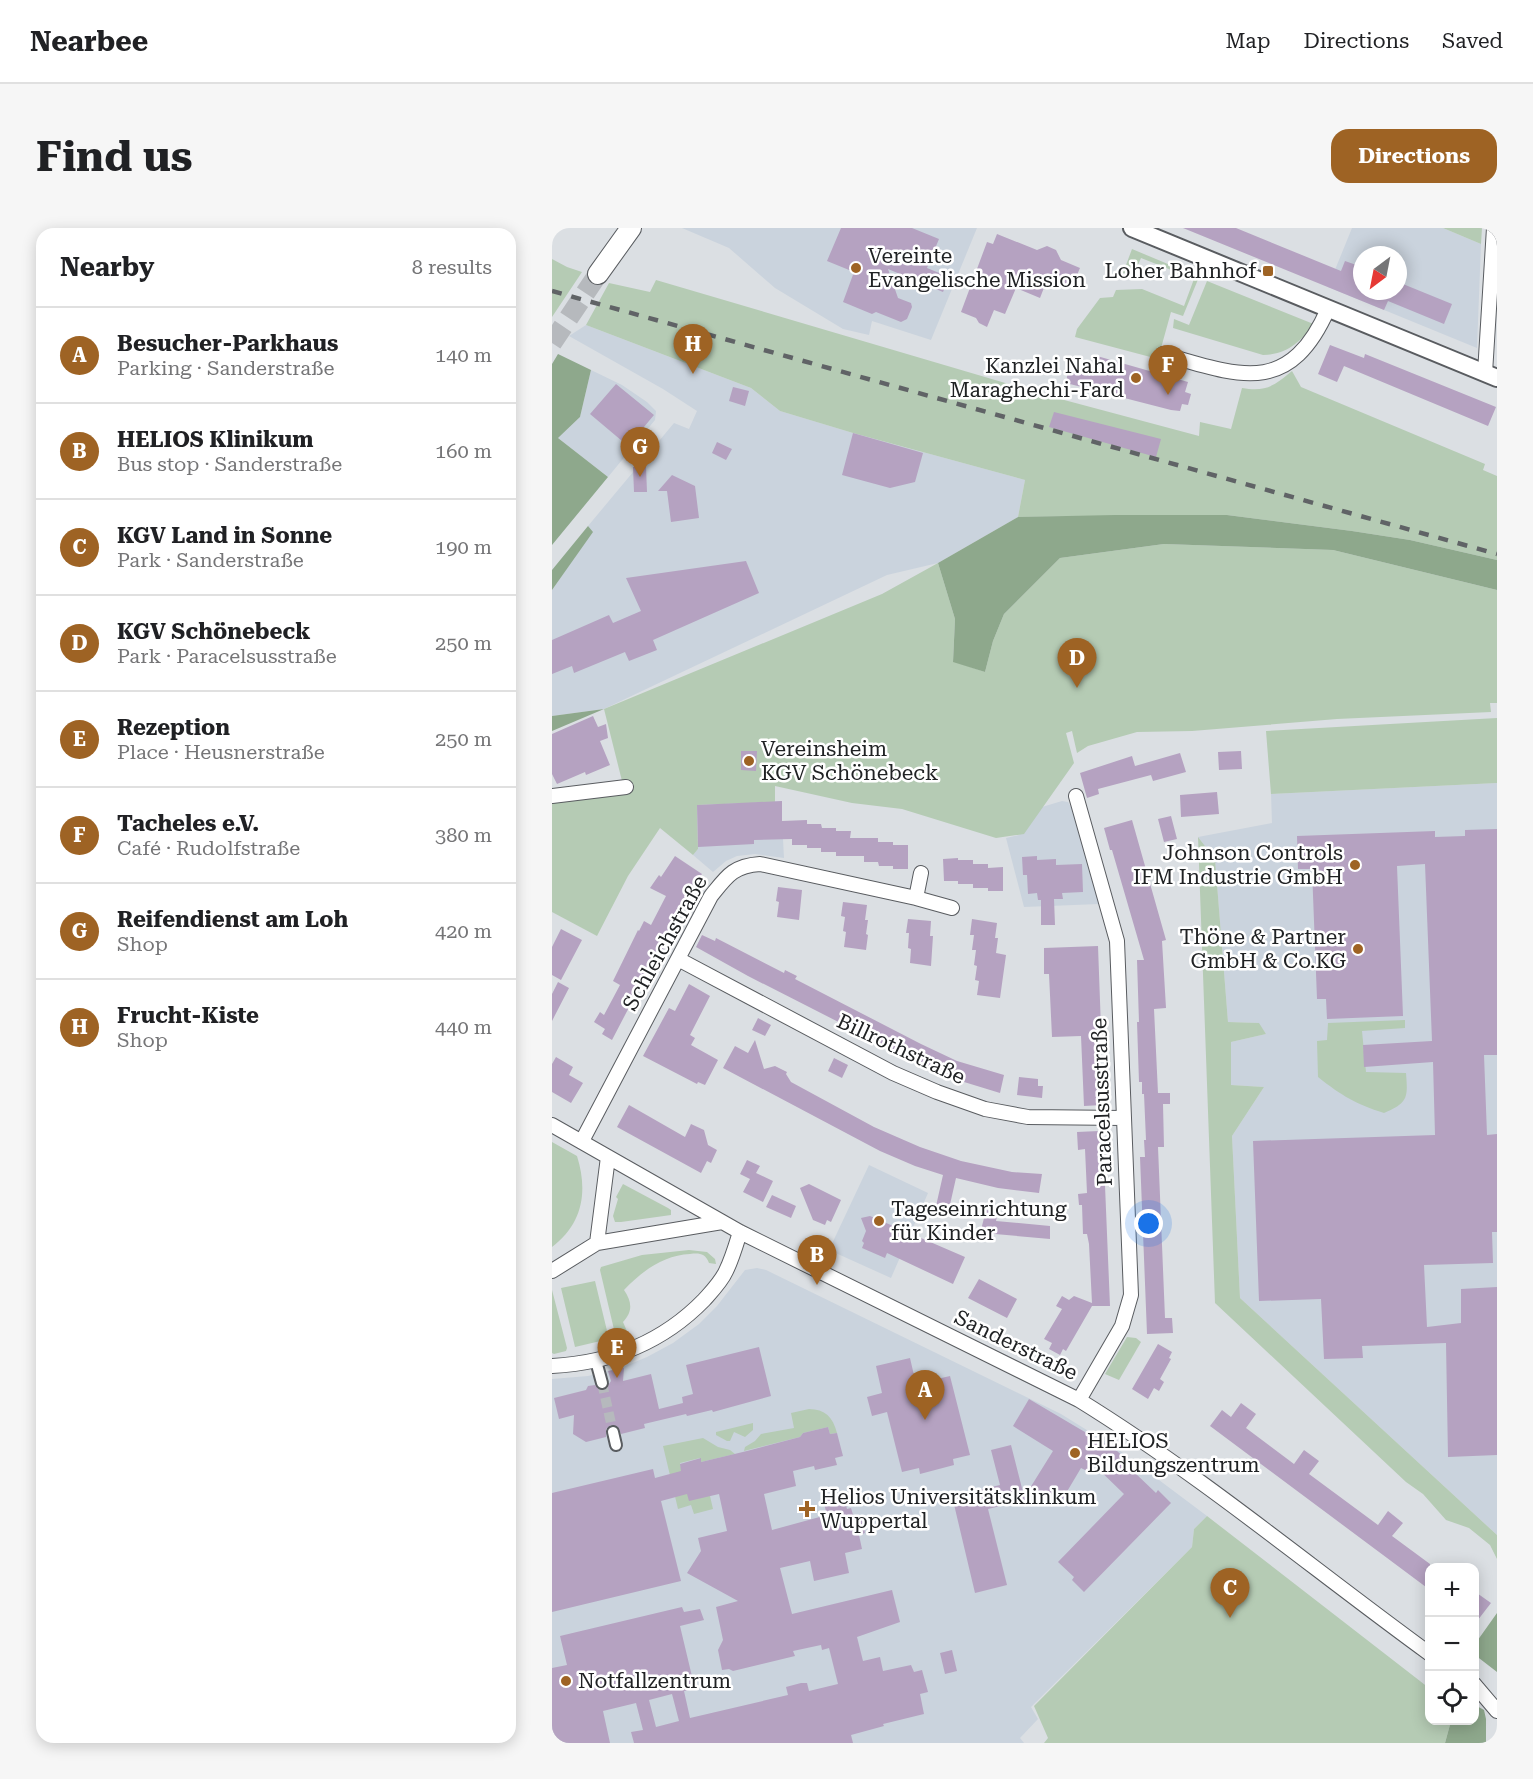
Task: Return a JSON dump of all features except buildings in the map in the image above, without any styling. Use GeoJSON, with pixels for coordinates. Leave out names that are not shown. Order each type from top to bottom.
{"type":"FeatureCollection","features":[{"type":"Feature","properties":{"kind":"main road"},"geometry":{"type":"LineString","coordinates":[[598,274],[630,228]]}},
{"type":"Feature","properties":{"kind":"street"},"geometry":{"type":"LineString","coordinates":[[1132,228],[1491,375],[1494,228]]}},
{"type":"Feature","properties":{"kind":"street"},"geometry":{"type":"LineString","coordinates":[[1163,354],[1225,372],[1246,375],[1267,373],[1291,361],[1312,341],[1328,309]]}},
{"type":"Feature","properties":{"kind":"street"},"geometry":{"type":"LineString","coordinates":[[552,796],[626,787]]}},
{"type":"Feature","properties":{"kind":"street","name":"Paracelsusstraße"},"geometry":{"type":"LineString","coordinates":[[1076,796],[1117,941],[1131,1296],[1122,1326],[1079,1400]]}},
{"type":"Feature","properties":{"kind":"street","name":"Schleichstraße"},"geometry":{"type":"LineString","coordinates":[[582,1141],[711,896],[729,873],[746,865],[760,864],[952,908]]}},
{"type":"Feature","properties":{"kind":"street"},"geometry":{"type":"LineString","coordinates":[[916,898],[921,873]]}},
{"type":"Feature","properties":{"kind":"street","name":"Billrothstraße"},"geometry":{"type":"LineString","coordinates":[[678,959],[893,1073],[936,1092],[985,1108],[1028,1117],[1123,1118]]}},
{"type":"Feature","properties":{"kind":"street","name":"Sanderstraße"},"geometry":{"type":"LineString","coordinates":[[552,1125],[740,1232],[1079,1400],[1214,1492],[1425,1650]]}},
{"type":"Feature","properties":{"kind":"street"},"geometry":{"type":"LineString","coordinates":[[597,1243],[608,1157]]}},
{"type":"Feature","properties":{"kind":"street"},"geometry":{"type":"LineString","coordinates":[[552,1271],[597,1243],[722,1222]]}},
{"type":"Feature","properties":{"kind":"street"},"geometry":{"type":"LineString","coordinates":[[552,1366],[575,1365],[616,1356],[659,1336],[679,1323],[711,1292],[726,1273],[740,1232]]}},
{"type":"Feature","properties":{"kind":"street"},"geometry":{"type":"LineString","coordinates":[[596,1361],[602,1383]]}},
{"type":"Feature","properties":{"kind":"street"},"geometry":{"type":"LineString","coordinates":[[613,1432],[616,1445]]}},
{"type":"Feature","properties":{"kind":"street"},"geometry":{"type":"LineString","coordinates":[[1479,1690],[1497,1711]]}},
{"type":"Feature","properties":{"kind":"shaded area","name":"Vereinte Evangelische Mission"},"geometry":{"type":"Polygon","coordinates":[[[682,228],[977,228],[931,340],[872,321],[869,335],[843,329],[775,288],[729,248],[682,228]]]}},
{"type":"Feature","properties":{"kind":"shaded area"},"geometry":{"type":"Polygon","coordinates":[[[1352,228],[1443,228],[1481,244],[1477,348],[1360,300],[1407,300],[1407,246],[1353,246],[1353,297],[1328,287],[1352,228]]]}},
{"type":"Feature","properties":{"kind":"shaded area"},"geometry":{"type":"Polygon","coordinates":[[[586,325],[751,388],[780,411],[1025,480],[1018,517],[938,563],[887,575],[604,709],[552,716],[552,590],[592,532],[588,526],[674,423],[689,429],[697,411],[569,336],[586,325]]]}},
{"type":"Feature","properties":{"kind":"shaded area"},"geometry":{"type":"Polygon","coordinates":[[[591,370],[622,385],[656,411],[655,420],[608,477],[558,438],[580,417],[591,370]]]}},
{"type":"Feature","properties":{"kind":"shaded area"},"geometry":{"type":"Polygon","coordinates":[[[1497,783],[1497,1535],[1240,1298],[1232,1136],[1264,1087],[1231,1085],[1231,1042],[1266,1034],[1258,1023],[1228,1022],[1215,859],[1198,837],[1272,823],[1271,794],[1497,783]]]}},
{"type":"Feature","properties":{"kind":"shaded area"},"geometry":{"type":"Polygon","coordinates":[[[781,801],[784,858],[755,854],[737,856],[726,861],[713,872],[693,855],[698,849],[697,805],[781,801]]]}},
{"type":"Feature","properties":{"kind":"shaded area"},"geometry":{"type":"Polygon","coordinates":[[[1062,801],[1068,802],[1071,807],[1099,904],[1024,907],[1006,838],[1019,835],[1042,807],[1062,801]]]}},
{"type":"Feature","properties":{"kind":"shaded area","name":"Tageseinrichtung für Kinder"},"geometry":{"type":"Polygon","coordinates":[[[869,1165],[928,1193],[891,1278],[829,1250],[869,1165]]]}},
{"type":"Feature","properties":{"kind":"shaded area","name":"Helios Universitätsklinkum Wuppertal"},"geometry":{"type":"Polygon","coordinates":[[[757,1268],[766,1270],[1061,1414],[1119,1450],[1207,1516],[1194,1529],[1192,1547],[1031,1707],[1038,1719],[1020,1738],[1024,1743],[552,1743],[552,1379],[588,1376],[623,1367],[673,1343],[699,1324],[717,1306],[745,1270],[757,1268]]]}},
{"type":"Feature","properties":{"kind":"green space"},"geometry":{"type":"Polygon","coordinates":[[[1443,228],[1482,228],[1481,244],[1443,228]]]}},
{"type":"Feature","properties":{"kind":"green space"},"geometry":{"type":"Polygon","coordinates":[[[1132,249],[1199,277],[1183,316],[1171,312],[1158,359],[1075,337],[1077,329],[1100,298],[1113,297],[1116,290],[1142,289],[1184,306],[1194,279],[1141,258],[1134,274],[1123,273],[1132,249]]]}},
{"type":"Feature","properties":{"kind":"green space"},"geometry":{"type":"Polygon","coordinates":[[[552,259],[582,272],[552,317],[552,259]]]}},
{"type":"Feature","properties":{"kind":"green space"},"geometry":{"type":"Polygon","coordinates":[[[656,280],[1053,397],[1199,436],[1200,422],[1231,429],[1242,388],[1269,387],[1292,371],[1301,387],[1485,464],[1483,470],[1497,476],[1497,560],[1410,540],[1227,515],[1018,517],[1025,480],[780,411],[751,388],[586,325],[609,283],[650,292],[656,280]]]}},
{"type":"Feature","properties":{"kind":"green space"},"geometry":{"type":"Polygon","coordinates":[[[1207,281],[1316,325],[1287,350],[1263,355],[1173,328],[1174,319],[1189,325],[1207,281]]]}},
{"type":"Feature","properties":{"kind":"green space"},"geometry":{"type":"Polygon","coordinates":[[[558,354],[591,370],[580,417],[558,438],[608,477],[552,545],[552,364],[558,354]]]}},
{"type":"Feature","properties":{"kind":"green space"},"geometry":{"type":"Polygon","coordinates":[[[1227,515],[1410,540],[1497,560],[1497,590],[1333,550],[1164,544],[1060,558],[1004,614],[993,641],[985,672],[953,662],[955,619],[938,563],[1018,517],[1227,515]]]}},
{"type":"Feature","properties":{"kind":"green space"},"geometry":{"type":"Polygon","coordinates":[[[588,526],[593,532],[552,590],[552,570],[588,526]]]}},
{"type":"Feature","properties":{"kind":"green space"},"geometry":{"type":"Polygon","coordinates":[[[1164,544],[1333,550],[1497,590],[1497,703],[1490,703],[1491,712],[1337,719],[1192,731],[1137,732],[1088,746],[1077,753],[1072,731],[1066,733],[1074,763],[1024,834],[996,838],[902,809],[852,803],[775,786],[775,802],[697,805],[698,849],[693,855],[660,828],[628,876],[597,936],[552,912],[552,799],[624,789],[604,709],[882,594],[938,563],[955,619],[953,661],[985,672],[993,641],[1004,614],[1060,558],[1164,544]]]}},
{"type":"Feature","properties":{"kind":"green space"},"geometry":{"type":"Polygon","coordinates":[[[604,709],[552,731],[552,716],[604,709]]]}},
{"type":"Feature","properties":{"kind":"green space"},"geometry":{"type":"Polygon","coordinates":[[[1497,718],[1497,783],[1271,794],[1266,731],[1497,718]]]}},
{"type":"Feature","properties":{"kind":"green space"},"geometry":{"type":"Polygon","coordinates":[[[1198,837],[1215,859],[1228,1022],[1259,1023],[1266,1034],[1231,1042],[1231,1085],[1264,1087],[1232,1136],[1240,1298],[1497,1535],[1497,1559],[1490,1545],[1469,1528],[1446,1520],[1423,1494],[1406,1482],[1215,1303],[1198,837]]]}},
{"type":"Feature","properties":{"kind":"green space"},"geometry":{"type":"Polygon","coordinates":[[[1405,1020],[1405,1028],[1362,1031],[1366,1072],[1406,1073],[1405,1099],[1398,1106],[1384,1113],[1374,1110],[1350,1099],[1318,1077],[1317,1041],[1327,1040],[1328,1023],[1405,1020]]]}},
{"type":"Feature","properties":{"kind":"green space"},"geometry":{"type":"Polygon","coordinates":[[[552,1142],[577,1156],[582,1194],[571,1228],[552,1247],[552,1142]]]}},
{"type":"Feature","properties":{"kind":"green space"},"geometry":{"type":"Polygon","coordinates":[[[623,1184],[668,1208],[671,1210],[671,1215],[615,1222],[613,1216],[618,1199],[616,1197],[623,1184]]]}},
{"type":"Feature","properties":{"kind":"green space"},"geometry":{"type":"Polygon","coordinates":[[[689,1250],[707,1252],[715,1259],[716,1264],[709,1263],[701,1254],[680,1255],[654,1265],[638,1276],[624,1290],[630,1306],[623,1322],[629,1336],[616,1338],[601,1267],[642,1255],[689,1250]]]}},
{"type":"Feature","properties":{"kind":"green space"},"geometry":{"type":"Polygon","coordinates":[[[595,1281],[609,1339],[575,1347],[561,1288],[595,1281]]]}},
{"type":"Feature","properties":{"kind":"green space"},"geometry":{"type":"Polygon","coordinates":[[[552,1290],[567,1348],[566,1351],[554,1354],[552,1353],[552,1290]]]}},
{"type":"Feature","properties":{"kind":"green space"},"geometry":{"type":"Polygon","coordinates":[[[1127,1337],[1136,1338],[1141,1342],[1119,1380],[1105,1374],[1127,1337]]]}},
{"type":"Feature","properties":{"kind":"green space"},"geometry":{"type":"Polygon","coordinates":[[[809,1409],[820,1410],[828,1415],[837,1433],[830,1434],[828,1427],[803,1433],[800,1437],[744,1451],[745,1447],[761,1434],[794,1428],[791,1413],[809,1409]]]}},
{"type":"Feature","properties":{"kind":"green space"},"geometry":{"type":"Polygon","coordinates":[[[753,1423],[753,1430],[745,1437],[734,1432],[730,1441],[727,1441],[716,1435],[716,1432],[753,1423]]]}},
{"type":"Feature","properties":{"kind":"green space"},"geometry":{"type":"Polygon","coordinates":[[[703,1438],[735,1454],[701,1462],[700,1458],[680,1463],[687,1494],[710,1496],[713,1509],[694,1514],[691,1505],[678,1509],[663,1446],[703,1438]]]}},
{"type":"Feature","properties":{"kind":"green space"},"geometry":{"type":"Polygon","coordinates":[[[1207,1516],[1425,1685],[1425,1725],[1450,1725],[1445,1743],[1044,1743],[1048,1738],[1034,1706],[1192,1547],[1194,1529],[1207,1516]]]}},
{"type":"Feature","properties":{"kind":"green space"},"geometry":{"type":"Polygon","coordinates":[[[1497,1613],[1497,1672],[1479,1658],[1479,1638],[1497,1613]]]}},
{"type":"Feature","properties":{"kind":"green space"},"geometry":{"type":"Polygon","coordinates":[[[1479,1707],[1484,1710],[1486,1743],[1445,1743],[1450,1725],[1479,1725],[1479,1707]]]}},
{"type":"Feature","properties":{"kind":"tunnel"},"geometry":{"type":"LineString","coordinates":[[552,343],[598,274]]}},
{"type":"Feature","properties":{"kind":"tunnel"},"geometry":{"type":"LineString","coordinates":[[602,1383],[613,1432]]}},
{"type":"Feature","properties":{"kind":"railway"},"geometry":{"type":"LineString","coordinates":[[552,291],[1497,554]]}},
{"type":"Feature","properties":{"kind":"place","name":"Vereinte Evangelische Mission"},"geometry":{"type":"Point","coordinates":[856,268]}},
{"type":"Feature","properties":{"kind":"place","name":"Loher Bahnhof"},"geometry":{"type":"Point","coordinates":[1268,271]}},
{"type":"Feature","properties":{"kind":"place","name":"Frucht-Kiste"},"geometry":{"type":"Point","coordinates":[693,374]}},
{"type":"Feature","properties":{"kind":"place","name":"Kanzlei Nahal Maraghechi-Fard"},"geometry":{"type":"Point","coordinates":[1136,378]}},
{"type":"Feature","properties":{"kind":"place","name":"Tacheles e.V."},"geometry":{"type":"Point","coordinates":[1168,395]}},
{"type":"Feature","properties":{"kind":"place","name":"Reifendienst am Loh"},"geometry":{"type":"Point","coordinates":[640,477]}},
{"type":"Feature","properties":{"kind":"place","name":"KGV Schönebeck"},"geometry":{"type":"Point","coordinates":[1077,688]}},
{"type":"Feature","properties":{"kind":"place","name":"Vereinsheim KGV Schönebeck"},"geometry":{"type":"Point","coordinates":[749,761]}},
{"type":"Feature","properties":{"kind":"place","name":"Johnson Controls IFM Industrie GmbH"},"geometry":{"type":"Point","coordinates":[1355,865]}},
{"type":"Feature","properties":{"kind":"place","name":"Thöne & Partner GmbH & Co.KG"},"geometry":{"type":"Point","coordinates":[1358,949]}},
{"type":"Feature","properties":{"kind":"place","name":"Tageseinrichtung für Kinder"},"geometry":{"type":"Point","coordinates":[879,1221]}},
{"type":"Feature","properties":{"kind":"place","name":"HELIOS Klinikum"},"geometry":{"type":"Point","coordinates":[817,1285]}},
{"type":"Feature","properties":{"kind":"place","name":"Rezeption"},"geometry":{"type":"Point","coordinates":[617,1378]}},
{"type":"Feature","properties":{"kind":"place","name":"Besucher-Parkhaus"},"geometry":{"type":"Point","coordinates":[925,1420]}},
{"type":"Feature","properties":{"kind":"place","name":"HELIOS Bildungszentrum"},"geometry":{"type":"Point","coordinates":[1075,1453]}},
{"type":"Feature","properties":{"kind":"place","name":"Helios Universitätsklinkum Wuppertal"},"geometry":{"type":"Point","coordinates":[807,1509]}},
{"type":"Feature","properties":{"kind":"place","name":"KGV Land in Sonne"},"geometry":{"type":"Point","coordinates":[1230,1618]}},
{"type":"Feature","properties":{"kind":"place","name":"Notfallzentrum"},"geometry":{"type":"Point","coordinates":[566,1681]}}]}
